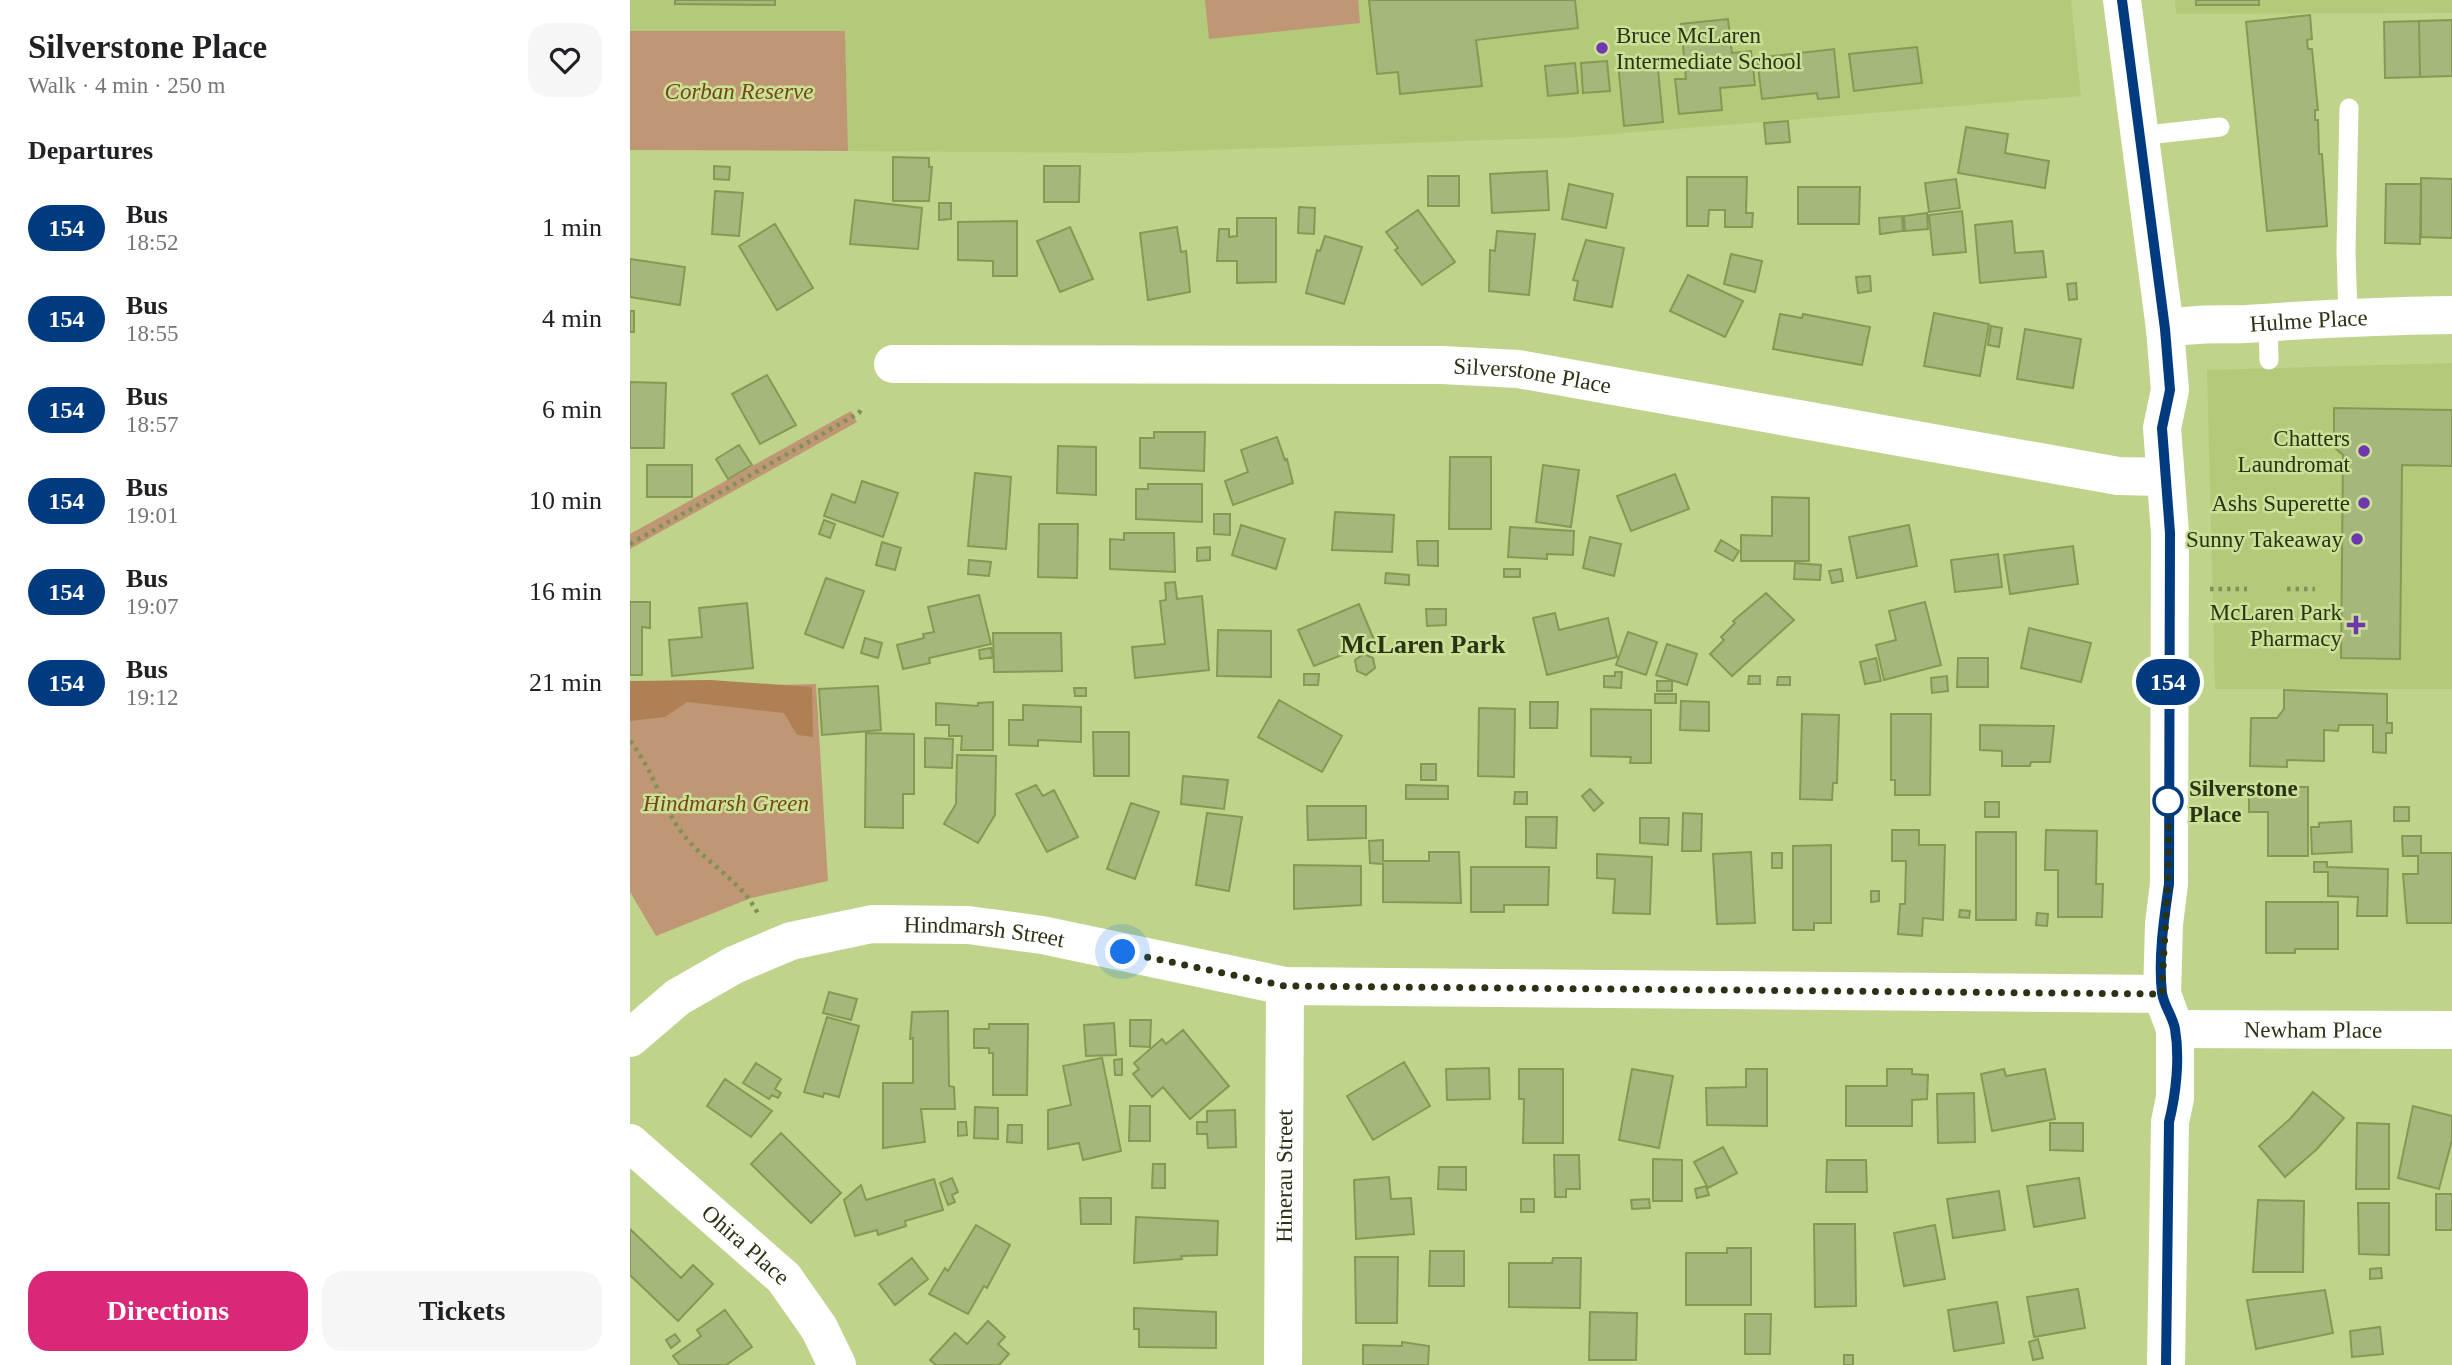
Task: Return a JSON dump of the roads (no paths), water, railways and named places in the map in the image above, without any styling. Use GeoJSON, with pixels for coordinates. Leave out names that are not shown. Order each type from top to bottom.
{"type":"FeatureCollection","features":[{"type":"Feature","properties":{"kind":"street"},"geometry":{"type":"LineString","coordinates":[[2122,0],[2165,329],[2170,390],[2162,428],[2164,477],[2181,666],[2169,884],[2164,923],[2175,1098],[2169,1122],[2166,1365]]}},
{"type":"Feature","properties":{"kind":"street","name":"Hulme Place"},"geometry":{"type":"LineString","coordinates":[[2165,329],[2190,324],[2348,316],[2452,316]]}},
{"type":"Feature","properties":{"kind":"street","name":"Silverstone Place"},"geometry":{"type":"LineString","coordinates":[[893,364],[1442,365],[1518,369],[2118,476],[2164,477]]}},
{"type":"Feature","properties":{"kind":"street","name":"Hindmarsh Street"},"geometry":{"type":"LineString","coordinates":[[630,1038],[678,997],[734,965],[791,941],[872,924],[968,925],[1042,935],[1285,986],[2169,1012]]}},
{"type":"Feature","properties":{"kind":"street","name":"Hinerau Street"},"geometry":{"type":"LineString","coordinates":[[1283,1365],[1285,986]]}},
{"type":"Feature","properties":{"kind":"street","name":"Newham Place"},"geometry":{"type":"LineString","coordinates":[[2169,1012],[2452,1030]]}},
{"type":"Feature","properties":{"kind":"street","name":"Ohira Place"},"geometry":{"type":"LineString","coordinates":[[630,1143],[784,1278],[819,1328],[837,1365]]}},
{"type":"Feature","properties":{"kind":"lane"},"geometry":{"type":"LineString","coordinates":[[2348,316],[2346,251],[2350,108]]}},
{"type":"Feature","properties":{"kind":"lane"},"geometry":{"type":"LineString","coordinates":[[2138,136],[2220,127]]}},
{"type":"Feature","properties":{"kind":"lane"},"geometry":{"type":"LineString","coordinates":[[2268,322],[2269,360]]}},
{"type":"Feature","properties":{"kind":"place","name":"Bruce McLaren Intermediate School"},"geometry":{"type":"Point","coordinates":[1602,48]}},
{"type":"Feature","properties":{"kind":"place","name":"Chatters Laundromat"},"geometry":{"type":"Point","coordinates":[2364,451]}},
{"type":"Feature","properties":{"kind":"place","name":"Ashs Superette"},"geometry":{"type":"Point","coordinates":[2364,503]}},
{"type":"Feature","properties":{"kind":"place","name":"Sunny Takeaway"},"geometry":{"type":"Point","coordinates":[2357,539]}},
{"type":"Feature","properties":{"kind":"place","name":"McLaren Park Pharmacy"},"geometry":{"type":"Point","coordinates":[2356,625]}},
{"type":"Feature","properties":{"kind":"place","name":"Silverstone Place"},"geometry":{"type":"Point","coordinates":[2168,801]}},
{"type":"Feature","properties":{"kind":"district","name":"McLaren Park"},"geometry":{"type":"Point","coordinates":[1423,644]}},
{"type":"Feature","properties":{"kind":"park label","name":"Corban Reserve"},"geometry":{"type":"Point","coordinates":[739,91]}},
{"type":"Feature","properties":{"kind":"park label","name":"Hindmarsh Green"},"geometry":{"type":"Point","coordinates":[726,803]}}]}
